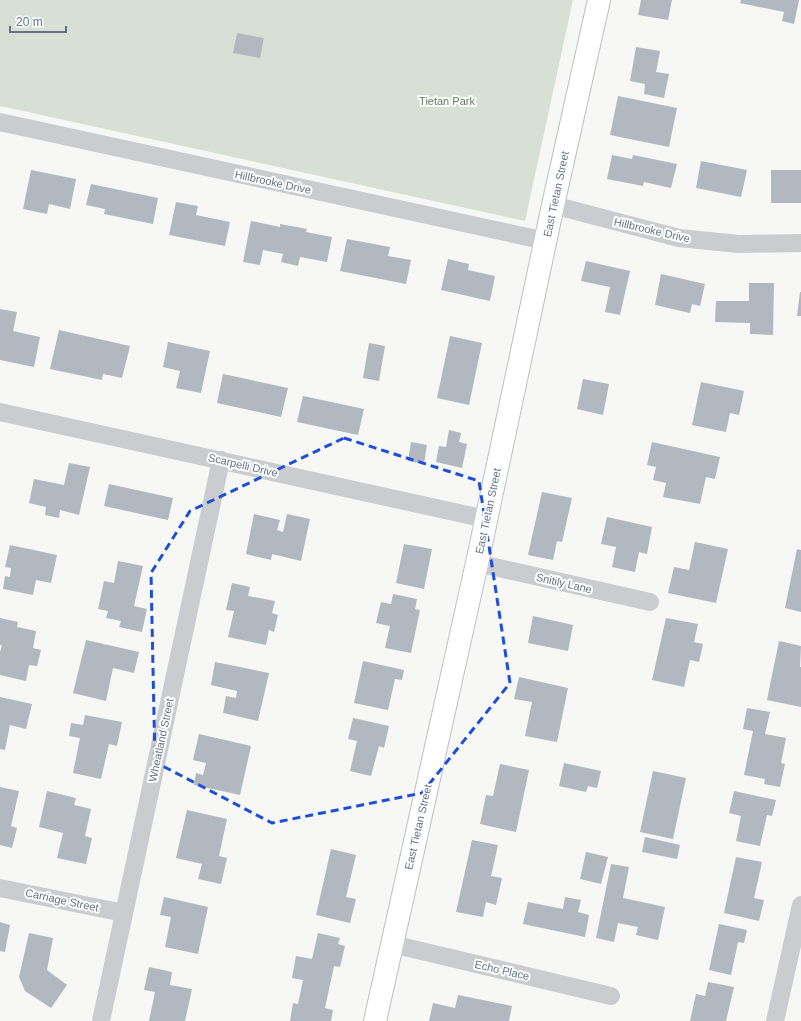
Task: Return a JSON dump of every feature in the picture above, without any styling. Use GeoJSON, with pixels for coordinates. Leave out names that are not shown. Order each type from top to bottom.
{"type":"FeatureCollection","features":[{"type":"Feature","properties":{"kind":"main road","name":"East Tietan Street"},"geometry":{"type":"LineString","coordinates":[[375,1021],[477,563],[553,205],[599,0]]}},
{"type":"Feature","properties":{"kind":"street","name":"Hillbrooke Drive"},"geometry":{"type":"LineString","coordinates":[[0,122],[546,241]]}},
{"type":"Feature","properties":{"kind":"street","name":"Hillbrooke Drive"},"geometry":{"type":"LineString","coordinates":[[553,205],[679,238],[739,244],[801,243]]}},
{"type":"Feature","properties":{"kind":"street","name":"Scarpelli Drive"},"geometry":{"type":"LineString","coordinates":[[0,412],[486,519]]}},
{"type":"Feature","properties":{"kind":"street","name":"Wheatland Street"},"geometry":{"type":"LineString","coordinates":[[101,1021],[221,460]]}},
{"type":"Feature","properties":{"kind":"street","name":"Snitily Lane"},"geometry":{"type":"LineString","coordinates":[[477,563],[650,602]]}},
{"type":"Feature","properties":{"kind":"street","name":"Carriage Street"},"geometry":{"type":"LineString","coordinates":[[0,888],[124,913]]}},
{"type":"Feature","properties":{"kind":"street"},"geometry":{"type":"LineString","coordinates":[[775,1021],[801,905]]}},
{"type":"Feature","properties":{"kind":"street","name":"Echo Place"},"geometry":{"type":"LineString","coordinates":[[392,944],[611,996]]}},
{"type":"Feature","properties":{"kind":"highlighted area"},"geometry":{"type":"Polygon","coordinates":[[[344,438],[479,481],[510,683],[422,793],[272,823],[155,762],[151,573],[190,511],[344,438]]]}},
{"type":"Feature","properties":{"kind":"green space","name":"Tietan Park"},"geometry":{"type":"Polygon","coordinates":[[[0,0],[573,0],[525,221],[0,106],[0,0]]]}},
{"type":"Feature","properties":{"kind":"building"},"geometry":{"type":"Polygon","coordinates":[[[641,0],[672,0],[668,20],[638,15],[641,0]]]}},
{"type":"Feature","properties":{"kind":"building"},"geometry":{"type":"Polygon","coordinates":[[[741,0],[799,0],[794,24],[782,21],[784,12],[740,3],[741,0]]]}},
{"type":"Feature","properties":{"kind":"building"},"geometry":{"type":"Polygon","coordinates":[[[237,33],[264,38],[260,58],[233,53],[237,33]]]}},
{"type":"Feature","properties":{"kind":"building"},"geometry":{"type":"Polygon","coordinates":[[[636,47],[660,51],[656,72],[669,74],[664,98],[644,94],[645,84],[630,81],[636,47]]]}},
{"type":"Feature","properties":{"kind":"building"},"geometry":{"type":"Polygon","coordinates":[[[618,96],[677,108],[669,147],[610,135],[618,96]]]}},
{"type":"Feature","properties":{"kind":"building"},"geometry":{"type":"Polygon","coordinates":[[[612,155],[632,159],[633,155],[677,164],[671,188],[644,182],[643,186],[607,179],[612,155]]]}},
{"type":"Feature","properties":{"kind":"building"},"geometry":{"type":"Polygon","coordinates":[[[701,161],[747,170],[741,197],[696,188],[701,161]]]}},
{"type":"Feature","properties":{"kind":"building"},"geometry":{"type":"Polygon","coordinates":[[[31,170],[76,179],[70,209],[49,204],[47,214],[23,209],[31,170]]]}},
{"type":"Feature","properties":{"kind":"building"},"geometry":{"type":"Polygon","coordinates":[[[771,170],[801,170],[801,203],[771,203],[771,170]]]}},
{"type":"Feature","properties":{"kind":"building"},"geometry":{"type":"Polygon","coordinates":[[[91,184],[158,198],[153,224],[104,214],[105,209],[86,205],[91,184]]]}},
{"type":"Feature","properties":{"kind":"building"},"geometry":{"type":"Polygon","coordinates":[[[176,202],[198,206],[196,215],[230,222],[225,246],[169,235],[176,202]]]}},
{"type":"Feature","properties":{"kind":"building"},"geometry":{"type":"Polygon","coordinates":[[[251,221],[280,227],[280,224],[307,229],[306,232],[332,237],[327,262],[300,257],[298,266],[281,262],[283,254],[263,250],[260,265],[243,262],[251,221]]]}},
{"type":"Feature","properties":{"kind":"building"},"geometry":{"type":"Polygon","coordinates":[[[347,239],[390,247],[388,256],[411,260],[406,284],[340,271],[347,239]]]}},
{"type":"Feature","properties":{"kind":"building"},"geometry":{"type":"Polygon","coordinates":[[[448,259],[469,264],[468,270],[495,276],[490,301],[441,290],[448,259]]]}},
{"type":"Feature","properties":{"kind":"building"},"geometry":{"type":"Polygon","coordinates":[[[586,261],[630,271],[620,315],[605,312],[610,287],[581,281],[586,261]]]}},
{"type":"Feature","properties":{"kind":"building"},"geometry":{"type":"Polygon","coordinates":[[[661,274],[705,284],[700,306],[692,304],[690,313],[655,305],[661,274]]]}},
{"type":"Feature","properties":{"kind":"building"},"geometry":{"type":"Polygon","coordinates":[[[749,283],[774,283],[773,335],[750,334],[750,323],[715,322],[716,301],[749,301],[749,283]]]}},
{"type":"Feature","properties":{"kind":"building"},"geometry":{"type":"Polygon","coordinates":[[[800,292],[801,316],[797,316],[800,292]]]}},
{"type":"Feature","properties":{"kind":"building"},"geometry":{"type":"Polygon","coordinates":[[[0,309],[17,312],[13,331],[40,337],[34,367],[0,360],[0,309]]]}},
{"type":"Feature","properties":{"kind":"building"},"geometry":{"type":"Polygon","coordinates":[[[59,330],[130,346],[122,378],[103,374],[102,380],[50,369],[59,330]]]}},
{"type":"Feature","properties":{"kind":"building"},"geometry":{"type":"Polygon","coordinates":[[[450,336],[482,343],[469,405],[437,398],[450,336]]]}},
{"type":"Feature","properties":{"kind":"building"},"geometry":{"type":"Polygon","coordinates":[[[168,342],[210,351],[201,393],[176,388],[180,371],[163,367],[168,342]]]}},
{"type":"Feature","properties":{"kind":"building"},"geometry":{"type":"Polygon","coordinates":[[[369,343],[385,346],[379,381],[363,378],[369,343]]]}},
{"type":"Feature","properties":{"kind":"building"},"geometry":{"type":"Polygon","coordinates":[[[223,374],[288,388],[281,417],[217,403],[223,374]]]}},
{"type":"Feature","properties":{"kind":"building"},"geometry":{"type":"Polygon","coordinates":[[[583,379],[609,384],[603,415],[577,409],[583,379]]]}},
{"type":"Feature","properties":{"kind":"building"},"geometry":{"type":"Polygon","coordinates":[[[701,382],[744,391],[739,415],[730,413],[726,432],[692,425],[701,382]]]}},
{"type":"Feature","properties":{"kind":"building"},"geometry":{"type":"Polygon","coordinates":[[[303,396],[364,409],[358,435],[297,422],[303,396]]]}},
{"type":"Feature","properties":{"kind":"building"},"geometry":{"type":"Polygon","coordinates":[[[449,430],[461,433],[459,442],[467,444],[462,468],[436,462],[439,446],[446,447],[449,430]]]}},
{"type":"Feature","properties":{"kind":"building"},"geometry":{"type":"Polygon","coordinates":[[[411,442],[427,445],[424,464],[408,461],[411,442]]]}},
{"type":"Feature","properties":{"kind":"building"},"geometry":{"type":"Polygon","coordinates":[[[652,442],[720,457],[715,479],[706,477],[700,504],[663,497],[666,483],[653,480],[656,467],[647,465],[652,442]]]}},
{"type":"Feature","properties":{"kind":"building"},"geometry":{"type":"Polygon","coordinates":[[[69,463],[90,467],[79,515],[60,510],[59,518],[45,515],[46,507],[29,503],[34,479],[64,485],[69,463]]]}},
{"type":"Feature","properties":{"kind":"building"},"geometry":{"type":"Polygon","coordinates":[[[109,484],[173,498],[168,520],[104,506],[109,484]]]}},
{"type":"Feature","properties":{"kind":"building"},"geometry":{"type":"Polygon","coordinates":[[[542,492],[572,498],[562,542],[557,541],[553,560],[528,555],[542,492]]]}},
{"type":"Feature","properties":{"kind":"building"},"geometry":{"type":"Polygon","coordinates":[[[254,514],[280,520],[277,530],[283,532],[287,514],[310,519],[301,561],[272,554],[271,560],[246,554],[254,514]]]}},
{"type":"Feature","properties":{"kind":"building"},"geometry":{"type":"Polygon","coordinates":[[[607,517],[652,527],[647,554],[639,552],[635,572],[612,567],[616,547],[601,544],[607,517]]]}},
{"type":"Feature","properties":{"kind":"building"},"geometry":{"type":"Polygon","coordinates":[[[695,542],[728,549],[716,603],[668,593],[674,567],[689,570],[695,542]]]}},
{"type":"Feature","properties":{"kind":"building"},"geometry":{"type":"Polygon","coordinates":[[[404,544],[432,549],[424,589],[396,583],[404,544]]]}},
{"type":"Feature","properties":{"kind":"building"},"geometry":{"type":"Polygon","coordinates":[[[10,545],[57,555],[51,583],[36,580],[33,595],[3,589],[5,576],[10,577],[11,568],[5,567],[10,545]]]}},
{"type":"Feature","properties":{"kind":"building"},"geometry":{"type":"Polygon","coordinates":[[[797,549],[801,550],[801,612],[785,608],[797,549]]]}},
{"type":"Feature","properties":{"kind":"building"},"geometry":{"type":"Polygon","coordinates":[[[118,561],[143,566],[134,606],[147,609],[142,632],[119,627],[121,621],[106,618],[108,611],[98,609],[104,581],[114,583],[118,561]]]}},
{"type":"Feature","properties":{"kind":"building"},"geometry":{"type":"Polygon","coordinates":[[[232,583],[250,587],[248,596],[275,601],[272,613],[278,615],[274,632],[269,630],[266,645],[228,637],[234,611],[226,610],[232,583]]]}},
{"type":"Feature","properties":{"kind":"building"},"geometry":{"type":"Polygon","coordinates":[[[393,594],[417,599],[415,609],[420,610],[411,653],[385,648],[390,626],[376,623],[381,602],[391,604],[393,594]]]}},
{"type":"Feature","properties":{"kind":"building"},"geometry":{"type":"Polygon","coordinates":[[[533,616],[573,625],[568,651],[528,643],[533,616]]]}},
{"type":"Feature","properties":{"kind":"building"},"geometry":{"type":"Polygon","coordinates":[[[0,618],[18,622],[17,627],[36,631],[33,648],[41,650],[37,666],[29,665],[26,681],[0,675],[0,652],[2,645],[0,645],[0,618]]]}},
{"type":"Feature","properties":{"kind":"building"},"geometry":{"type":"Polygon","coordinates":[[[666,618],[698,624],[694,642],[703,644],[699,662],[690,660],[684,687],[652,680],[666,618]]]}},
{"type":"Feature","properties":{"kind":"building"},"geometry":{"type":"Polygon","coordinates":[[[86,640],[139,652],[134,673],[113,668],[106,701],[73,693],[86,640]]]}},
{"type":"Feature","properties":{"kind":"building"},"geometry":{"type":"Polygon","coordinates":[[[779,641],[801,646],[801,707],[767,700],[779,641]]]}},
{"type":"Feature","properties":{"kind":"building"},"geometry":{"type":"Polygon","coordinates":[[[363,661],[404,670],[402,680],[395,679],[388,710],[354,703],[363,661]]]}},
{"type":"Feature","properties":{"kind":"building"},"geometry":{"type":"Polygon","coordinates":[[[215,662],[269,673],[258,721],[223,713],[226,696],[236,698],[237,691],[211,685],[215,662]]]}},
{"type":"Feature","properties":{"kind":"building"},"geometry":{"type":"Polygon","coordinates":[[[519,677],[568,688],[557,742],[525,736],[532,702],[514,699],[519,677]]]}},
{"type":"Feature","properties":{"kind":"building"},"geometry":{"type":"Polygon","coordinates":[[[0,697],[32,704],[26,729],[10,725],[5,750],[0,749],[0,697]]]}},
{"type":"Feature","properties":{"kind":"building"},"geometry":{"type":"Polygon","coordinates":[[[747,708],[770,712],[765,734],[786,738],[781,763],[785,764],[780,787],[764,784],[765,779],[744,775],[753,731],[743,729],[747,708]]]}},
{"type":"Feature","properties":{"kind":"building"},"geometry":{"type":"Polygon","coordinates":[[[85,715],[122,722],[117,746],[109,744],[101,779],[73,773],[80,738],[69,736],[71,723],[83,725],[85,715]]]}},
{"type":"Feature","properties":{"kind":"building"},"geometry":{"type":"Polygon","coordinates":[[[353,718],[389,726],[384,748],[379,746],[371,776],[350,771],[357,741],[348,739],[353,718]]]}},
{"type":"Feature","properties":{"kind":"building"},"geometry":{"type":"Polygon","coordinates":[[[199,734],[251,746],[240,795],[194,785],[196,773],[203,775],[206,763],[193,760],[199,734]]]}},
{"type":"Feature","properties":{"kind":"building"},"geometry":{"type":"Polygon","coordinates":[[[564,763],[601,771],[597,788],[588,786],[586,792],[559,786],[564,763]]]}},
{"type":"Feature","properties":{"kind":"building"},"geometry":{"type":"Polygon","coordinates":[[[500,764],[529,770],[516,832],[480,824],[486,795],[493,796],[500,764]]]}},
{"type":"Feature","properties":{"kind":"building"},"geometry":{"type":"Polygon","coordinates":[[[653,771],[686,778],[673,839],[640,832],[653,771]]]}},
{"type":"Feature","properties":{"kind":"building"},"geometry":{"type":"Polygon","coordinates":[[[0,787],[19,791],[11,826],[17,828],[12,848],[0,845],[0,787]]]}},
{"type":"Feature","properties":{"kind":"building"},"geometry":{"type":"Polygon","coordinates":[[[47,791],[76,798],[74,805],[91,809],[85,836],[92,838],[86,864],[57,858],[63,833],[39,827],[47,791]]]}},
{"type":"Feature","properties":{"kind":"building"},"geometry":{"type":"Polygon","coordinates":[[[734,791],[776,800],[772,816],[767,815],[760,846],[736,841],[741,816],[729,813],[734,791]]]}},
{"type":"Feature","properties":{"kind":"building"},"geometry":{"type":"Polygon","coordinates":[[[187,810],[227,819],[219,856],[227,858],[221,884],[198,879],[202,864],[176,858],[187,810]]]}},
{"type":"Feature","properties":{"kind":"building"},"geometry":{"type":"Polygon","coordinates":[[[645,837],[680,845],[677,859],[642,852],[645,837]]]}},
{"type":"Feature","properties":{"kind":"building"},"geometry":{"type":"Polygon","coordinates":[[[472,840],[498,845],[491,876],[502,878],[496,905],[486,902],[483,917],[456,912],[472,840]]]}},
{"type":"Feature","properties":{"kind":"building"},"geometry":{"type":"Polygon","coordinates":[[[331,849],[356,855],[346,897],[356,899],[350,923],[316,915],[331,849]]]}},
{"type":"Feature","properties":{"kind":"building"},"geometry":{"type":"Polygon","coordinates":[[[586,852],[608,857],[601,884],[580,879],[586,852]]]}},
{"type":"Feature","properties":{"kind":"building"},"geometry":{"type":"Polygon","coordinates":[[[736,857],[762,862],[754,898],[764,900],[759,921],[724,913],[736,857]]]}},
{"type":"Feature","properties":{"kind":"building"},"geometry":{"type":"Polygon","coordinates":[[[611,864],[629,867],[623,898],[665,907],[658,940],[636,935],[638,927],[618,923],[614,942],[596,938],[611,864]]]}},
{"type":"Feature","properties":{"kind":"building"},"geometry":{"type":"Polygon","coordinates":[[[164,897],[208,907],[198,954],[165,947],[171,917],[160,915],[164,897]]]}},
{"type":"Feature","properties":{"kind":"building"},"geometry":{"type":"Polygon","coordinates":[[[565,897],[581,900],[578,912],[589,915],[585,937],[523,924],[528,902],[563,909],[565,897]]]}},
{"type":"Feature","properties":{"kind":"building"},"geometry":{"type":"Polygon","coordinates":[[[0,922],[10,925],[5,952],[0,951],[0,922]]]}},
{"type":"Feature","properties":{"kind":"building"},"geometry":{"type":"Polygon","coordinates":[[[719,924],[747,930],[744,943],[738,942],[731,975],[709,970],[719,924]]]}},
{"type":"Feature","properties":{"kind":"building"},"geometry":{"type":"Polygon","coordinates":[[[29,933],[53,938],[47,970],[67,985],[51,1008],[25,991],[19,977],[29,933]]]}},
{"type":"Feature","properties":{"kind":"building"},"geometry":{"type":"Polygon","coordinates":[[[318,933],[340,938],[338,944],[345,946],[340,967],[334,966],[325,1008],[333,1010],[331,1021],[290,1021],[293,1003],[298,1004],[303,980],[292,978],[296,956],[312,959],[318,933]]]}},
{"type":"Feature","properties":{"kind":"building"},"geometry":{"type":"Polygon","coordinates":[[[149,967],[172,972],[170,985],[192,989],[185,1021],[149,1021],[155,992],[144,990],[149,967]]]}},
{"type":"Feature","properties":{"kind":"building"},"geometry":{"type":"Polygon","coordinates":[[[708,982],[734,987],[726,1021],[690,1021],[696,994],[705,996],[708,982]]]}},
{"type":"Feature","properties":{"kind":"building"},"geometry":{"type":"Polygon","coordinates":[[[458,995],[512,1006],[509,1021],[429,1021],[433,1003],[455,1008],[458,995]]]}}]}
